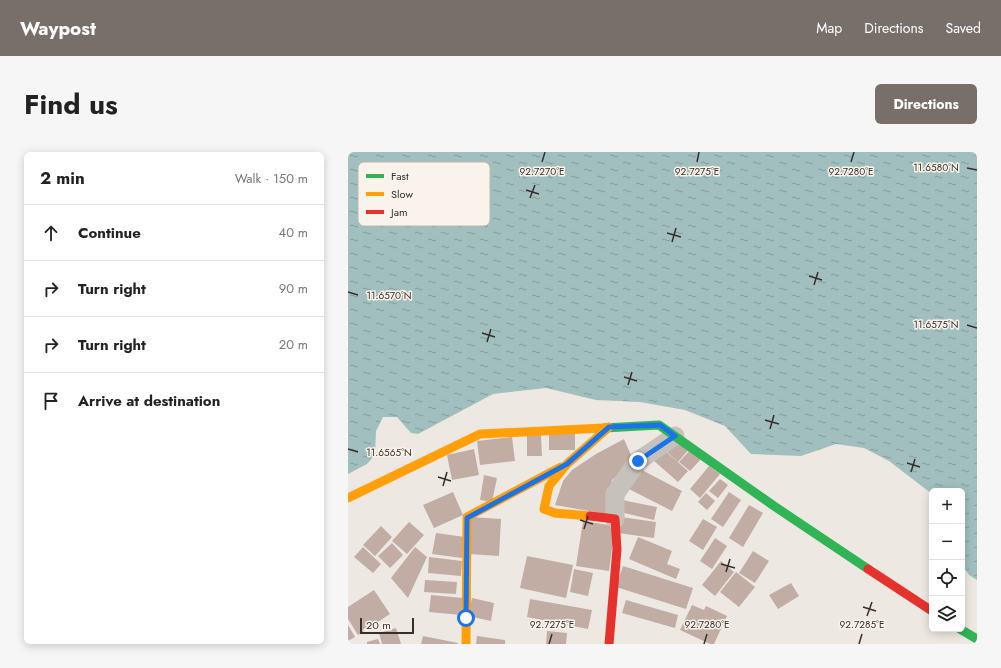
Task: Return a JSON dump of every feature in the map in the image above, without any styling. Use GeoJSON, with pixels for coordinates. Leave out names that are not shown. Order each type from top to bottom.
{"type":"FeatureCollection","features":[{"type":"Feature","properties":{"kind":"street"},"geometry":{"type":"LineString","coordinates":[[348,498],[480,434],[660,425],[774,506],[929,609]]}},
{"type":"Feature","properties":{"kind":"street"},"geometry":{"type":"LineString","coordinates":[[609,427],[567,464],[549,486],[544,509],[555,513],[614,519]]}},
{"type":"Feature","properties":{"kind":"street"},"geometry":{"type":"LineString","coordinates":[[609,644],[617,549],[614,519],[615,494],[638,461],[675,436]]}},
{"type":"Feature","properties":{"kind":"street"},"geometry":{"type":"LineString","coordinates":[[466,644],[467,518],[567,464]]}},
{"type":"Feature","properties":{"kind":"street"},"geometry":{"type":"LineString","coordinates":[[965,632],[977,639]]}},
{"type":"Feature","properties":{"kind":"water"},"geometry":{"type":"Polygon","coordinates":[[[348,152],[977,152],[977,580],[969,575],[965,569],[965,488],[929,488],[929,492],[889,461],[864,448],[836,444],[801,456],[751,454],[725,426],[685,410],[640,402],[596,400],[546,388],[493,394],[418,434],[411,433],[397,417],[383,417],[376,431],[375,455],[367,464],[348,474],[348,152]]]}},
{"type":"Feature","properties":{"kind":"building"},"geometry":{"type":"Polygon","coordinates":[[[549,434],[575,434],[575,450],[549,450],[549,434]]]}},
{"type":"Feature","properties":{"kind":"building"},"geometry":{"type":"Polygon","coordinates":[[[541,435],[542,456],[527,456],[527,436],[541,435]]]}},
{"type":"Feature","properties":{"kind":"building"},"geometry":{"type":"Polygon","coordinates":[[[512,437],[515,461],[480,465],[477,441],[512,437]]]}},
{"type":"Feature","properties":{"kind":"building"},"geometry":{"type":"Polygon","coordinates":[[[675,437],[689,449],[678,462],[664,449],[675,437]]]}},
{"type":"Feature","properties":{"kind":"building"},"geometry":{"type":"Polygon","coordinates":[[[624,439],[634,462],[612,480],[606,514],[555,505],[563,481],[572,470],[596,454],[624,439]]]}},
{"type":"Feature","properties":{"kind":"building"},"geometry":{"type":"Polygon","coordinates":[[[474,449],[479,475],[452,480],[447,455],[474,449]]]}},
{"type":"Feature","properties":{"kind":"building"},"geometry":{"type":"Polygon","coordinates":[[[663,449],[688,471],[678,482],[653,460],[663,449]]]}},
{"type":"Feature","properties":{"kind":"building"},"geometry":{"type":"Polygon","coordinates":[[[691,449],[702,458],[690,471],[679,462],[691,449]]]}},
{"type":"Feature","properties":{"kind":"building"},"geometry":{"type":"Polygon","coordinates":[[[709,466],[720,474],[700,498],[690,489],[709,466]]]}},
{"type":"Feature","properties":{"kind":"building"},"geometry":{"type":"Polygon","coordinates":[[[638,468],[682,491],[672,511],[627,488],[638,468]]]}},
{"type":"Feature","properties":{"kind":"building"},"geometry":{"type":"Polygon","coordinates":[[[484,475],[497,478],[492,502],[480,500],[484,475]]]}},
{"type":"Feature","properties":{"kind":"building"},"geometry":{"type":"Polygon","coordinates":[[[720,479],[728,485],[718,498],[709,491],[720,479]]]}},
{"type":"Feature","properties":{"kind":"building"},"geometry":{"type":"Polygon","coordinates":[[[453,492],[463,515],[434,528],[423,505],[453,492]]]}},
{"type":"Feature","properties":{"kind":"building"},"geometry":{"type":"Polygon","coordinates":[[[729,492],[741,500],[723,527],[711,519],[729,492]]]}},
{"type":"Feature","properties":{"kind":"building"},"geometry":{"type":"Polygon","coordinates":[[[706,493],[715,501],[707,510],[698,502],[706,493]]]}},
{"type":"Feature","properties":{"kind":"building"},"geometry":{"type":"Polygon","coordinates":[[[622,500],[657,507],[654,520],[620,512],[622,500]]]}},
{"type":"Feature","properties":{"kind":"building"},"geometry":{"type":"Polygon","coordinates":[[[749,505],[763,513],[743,547],[729,538],[749,505]]]}},
{"type":"Feature","properties":{"kind":"building"},"geometry":{"type":"Polygon","coordinates":[[[471,517],[501,519],[499,556],[469,554],[471,517]]]}},
{"type":"Feature","properties":{"kind":"building"},"geometry":{"type":"Polygon","coordinates":[[[621,517],[656,522],[654,538],[618,533],[621,517]]]}},
{"type":"Feature","properties":{"kind":"building"},"geometry":{"type":"Polygon","coordinates":[[[703,519],[717,527],[703,550],[689,541],[703,519]]]}},
{"type":"Feature","properties":{"kind":"building"},"geometry":{"type":"Polygon","coordinates":[[[583,521],[615,526],[609,571],[576,566],[583,521]]]}},
{"type":"Feature","properties":{"kind":"building"},"geometry":{"type":"Polygon","coordinates":[[[409,522],[424,535],[407,554],[392,541],[409,522]]]}},
{"type":"Feature","properties":{"kind":"building"},"geometry":{"type":"Polygon","coordinates":[[[381,526],[392,537],[375,556],[363,545],[381,526]]]}},
{"type":"Feature","properties":{"kind":"building"},"geometry":{"type":"Polygon","coordinates":[[[436,533],[465,537],[462,558],[432,554],[436,533]]]}},
{"type":"Feature","properties":{"kind":"building"},"geometry":{"type":"Polygon","coordinates":[[[638,537],[672,551],[667,564],[680,569],[676,579],[629,559],[638,537]]]}},
{"type":"Feature","properties":{"kind":"building"},"geometry":{"type":"Polygon","coordinates":[[[715,538],[727,546],[712,569],[700,561],[715,538]]]}},
{"type":"Feature","properties":{"kind":"building"},"geometry":{"type":"Polygon","coordinates":[[[392,543],[403,555],[390,568],[378,556],[392,543]]]}},
{"type":"Feature","properties":{"kind":"building"},"geometry":{"type":"Polygon","coordinates":[[[363,547],[381,564],[373,573],[354,557],[363,547]]]}},
{"type":"Feature","properties":{"kind":"building"},"geometry":{"type":"Polygon","coordinates":[[[415,547],[427,557],[408,598],[391,578],[415,547]]]}},
{"type":"Feature","properties":{"kind":"building"},"geometry":{"type":"Polygon","coordinates":[[[753,551],[769,561],[755,583],[739,573],[753,551]]]}},
{"type":"Feature","properties":{"kind":"building"},"geometry":{"type":"Polygon","coordinates":[[[527,556],[573,565],[566,598],[520,588],[527,556]]]}},
{"type":"Feature","properties":{"kind":"building"},"geometry":{"type":"Polygon","coordinates":[[[429,557],[462,561],[461,576],[428,573],[429,557]]]}},
{"type":"Feature","properties":{"kind":"building"},"geometry":{"type":"Polygon","coordinates":[[[721,561],[734,572],[715,596],[702,585],[721,561]]]}},
{"type":"Feature","properties":{"kind":"building"},"geometry":{"type":"Polygon","coordinates":[[[623,566],[693,588],[686,609],[616,587],[623,566]]]}},
{"type":"Feature","properties":{"kind":"building"},"geometry":{"type":"Polygon","coordinates":[[[574,569],[593,573],[588,596],[570,592],[574,569]]]}},
{"type":"Feature","properties":{"kind":"building"},"geometry":{"type":"Polygon","coordinates":[[[736,572],[755,587],[739,607],[720,592],[736,572]]]}},
{"type":"Feature","properties":{"kind":"building"},"geometry":{"type":"Polygon","coordinates":[[[425,580],[457,582],[456,594],[424,592],[425,580]]]}},
{"type":"Feature","properties":{"kind":"building"},"geometry":{"type":"Polygon","coordinates":[[[791,583],[799,596],[778,609],[769,595],[791,583]]]}},
{"type":"Feature","properties":{"kind":"building"},"geometry":{"type":"Polygon","coordinates":[[[374,590],[390,614],[358,635],[348,619],[348,607],[374,590]]]}},
{"type":"Feature","properties":{"kind":"building"},"geometry":{"type":"Polygon","coordinates":[[[431,595],[463,598],[461,615],[429,612],[431,595]]]}},
{"type":"Feature","properties":{"kind":"building"},"geometry":{"type":"Polygon","coordinates":[[[472,598],[494,603],[491,621],[468,616],[472,598]]]}},
{"type":"Feature","properties":{"kind":"building"},"geometry":{"type":"Polygon","coordinates":[[[530,599],[592,610],[588,629],[527,617],[530,599]]]}},
{"type":"Feature","properties":{"kind":"building"},"geometry":{"type":"Polygon","coordinates":[[[626,600],[678,615],[675,628],[622,613],[626,600]]]}},
{"type":"Feature","properties":{"kind":"building"},"geometry":{"type":"Polygon","coordinates":[[[692,605],[704,610],[706,606],[727,616],[714,644],[710,644],[680,630],[692,605]]]}},
{"type":"Feature","properties":{"kind":"building"},"geometry":{"type":"Polygon","coordinates":[[[348,625],[355,637],[348,641],[348,625]]]}},
{"type":"Feature","properties":{"kind":"building"},"geometry":{"type":"Polygon","coordinates":[[[396,628],[401,644],[382,644],[379,633],[396,628]]]}},
{"type":"Feature","properties":{"kind":"building"},"geometry":{"type":"Polygon","coordinates":[[[547,631],[567,633],[566,644],[546,644],[547,631]]]}},
{"type":"Feature","properties":{"kind":"building"},"geometry":{"type":"Polygon","coordinates":[[[423,636],[458,643],[458,644],[421,644],[423,636]]]}},
{"type":"Feature","properties":{"kind":"building"},"geometry":{"type":"Polygon","coordinates":[[[477,636],[505,640],[505,644],[476,644],[477,636]]]}},
{"type":"Feature","properties":{"kind":"building"},"geometry":{"type":"Polygon","coordinates":[[[378,639],[380,644],[367,644],[367,642],[378,639]]]}},
{"type":"Feature","properties":{"kind":"traffic: fast"},"geometry":{"type":"LineString","coordinates":[[604,428],[659,425],[774,506],[868,569]]}},
{"type":"Feature","properties":{"kind":"traffic: fast"},"geometry":{"type":"LineString","coordinates":[[965,632],[977,639]]}},
{"type":"Feature","properties":{"kind":"traffic: slow"},"geometry":{"type":"LineString","coordinates":[[590,516],[555,513],[544,509],[549,486],[567,464],[609,427]]}},
{"type":"Feature","properties":{"kind":"traffic: slow"},"geometry":{"type":"LineString","coordinates":[[348,498],[480,434],[604,428]]}},
{"type":"Feature","properties":{"kind":"traffic: slow"},"geometry":{"type":"LineString","coordinates":[[466,644],[467,517],[561,467]]}},
{"type":"Feature","properties":{"kind":"traffic: jam"},"geometry":{"type":"LineString","coordinates":[[590,516],[615,519],[617,549],[609,644]]}},
{"type":"Feature","properties":{"kind":"traffic: jam"},"geometry":{"type":"LineString","coordinates":[[868,569],[929,609]]}},
{"type":"Feature","properties":{"kind":"route"},"geometry":{"type":"LineString","coordinates":[[466,618],[467,518],[567,464],[609,427],[660,425],[675,436],[638,461]]}}]}
